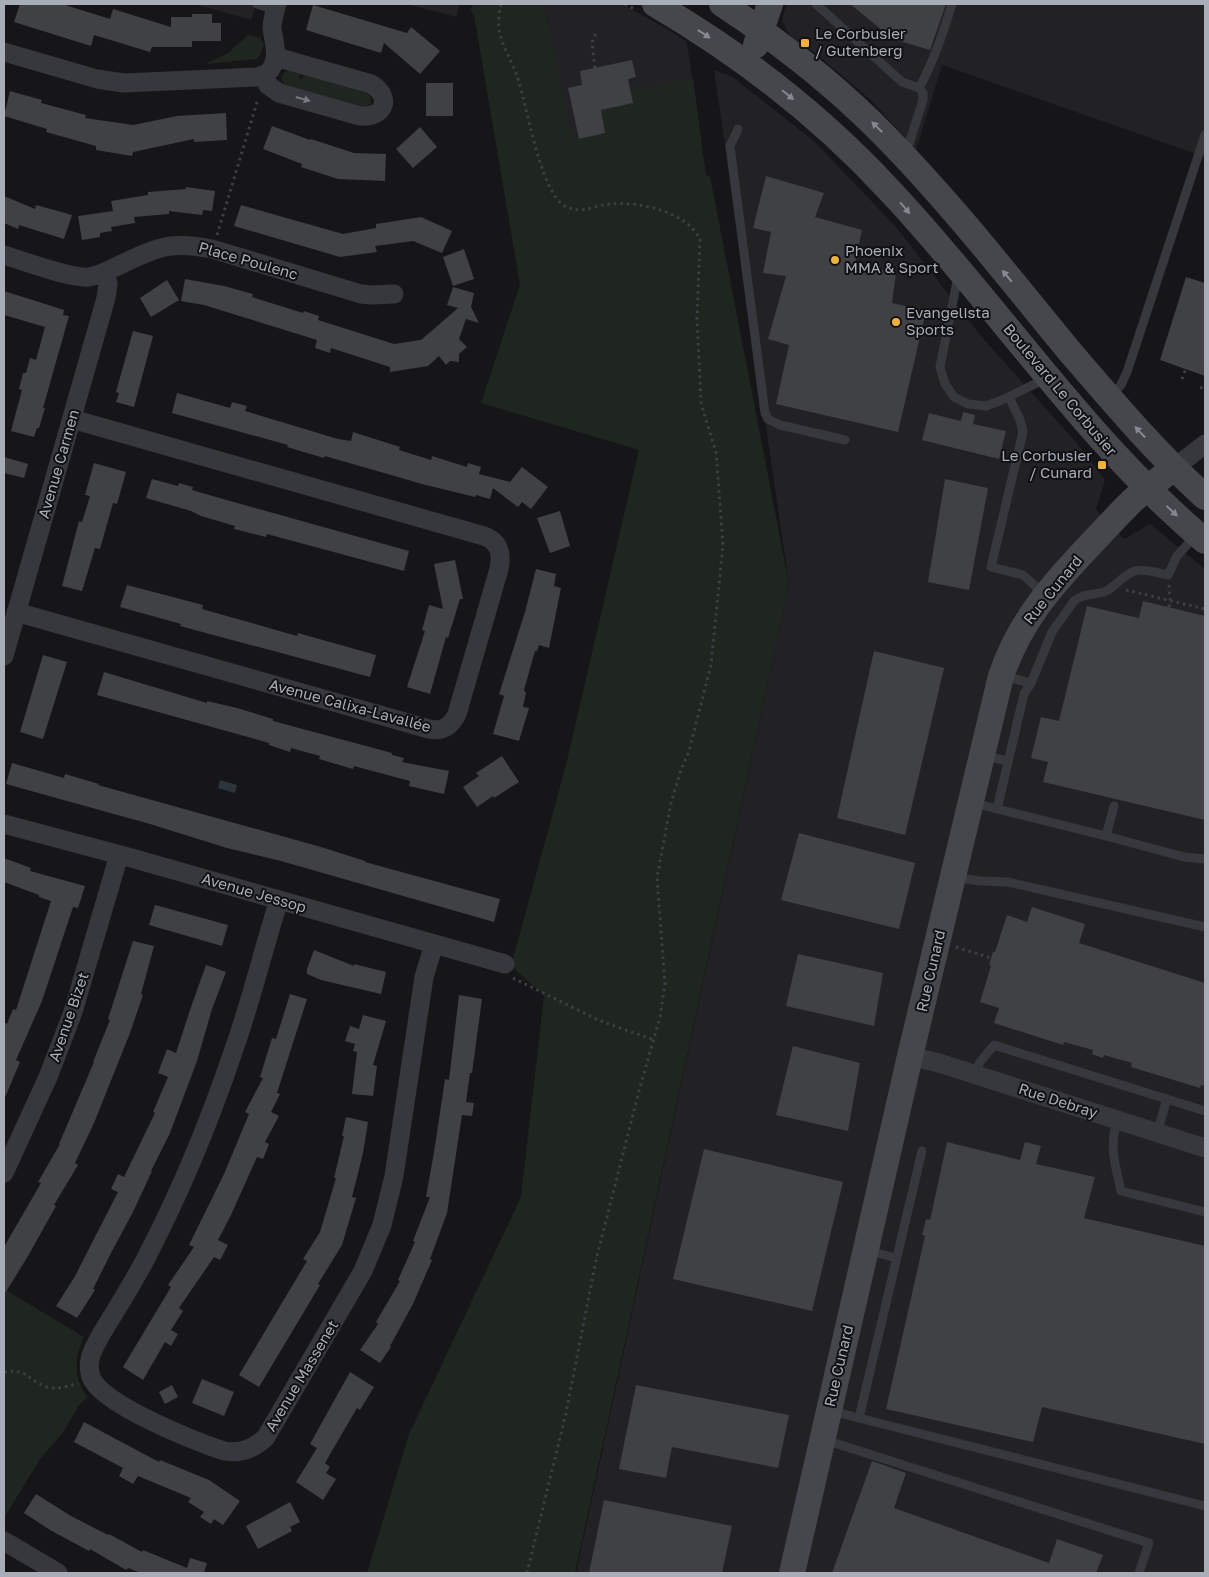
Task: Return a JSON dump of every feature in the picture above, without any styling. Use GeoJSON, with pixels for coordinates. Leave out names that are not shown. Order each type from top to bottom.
{"type":"FeatureCollection","features":[{"type":"Feature","properties":{"kind":"street","name":"Boulevard Le Corbusier"},"geometry":{"type":"LineString","coordinates":[[655,4],[699,30],[750,65],[814,117],[855,154],[893,193],[1122,463],[1201,537]]}},
{"type":"Feature","properties":{"kind":"street"},"geometry":{"type":"LineString","coordinates":[[722,4],[761,30],[836,89],[869,120],[940,197],[1109,398],[1174,468],[1205,497]]}},
{"type":"Feature","properties":{"kind":"street"},"geometry":{"type":"LineString","coordinates":[[750,65],[770,4]]}},
{"type":"Feature","properties":{"kind":"street"},"geometry":{"type":"LineString","coordinates":[[4,52],[97,79],[124,83],[263,75],[267,74],[272,68],[276,57],[272,28],[276,7]]}},
{"type":"Feature","properties":{"kind":"street"},"geometry":{"type":"LineString","coordinates":[[263,75],[268,85],[279,93],[360,116],[373,116],[380,112],[382,96],[371,84],[276,57]]}},
{"type":"Feature","properties":{"kind":"street","name":"Place Poulenc"},"geometry":{"type":"LineString","coordinates":[[4,255],[79,277],[90,277],[155,249],[169,245],[184,244],[212,250],[361,294],[394,294]]}},
{"type":"Feature","properties":{"kind":"street","name":"Avenue Carmen"},"geometry":{"type":"LineString","coordinates":[[4,656],[107,292],[108,284],[105,272]]}},
{"type":"Feature","properties":{"kind":"street","name":"Avenue Calixa-Lavallée"},"geometry":{"type":"LineString","coordinates":[[16,612],[420,727],[438,730],[450,725],[457,714],[501,560],[500,551],[496,544],[484,536],[72,419]]}},
{"type":"Feature","properties":{"kind":"street","name":"Rue Cunard"},"geometry":{"type":"LineString","coordinates":[[792,1573],[981,755],[1001,676],[1010,651],[1022,627],[1045,595],[1093,542],[1147,488],[1205,444]]}},
{"type":"Feature","properties":{"kind":"street","name":"Avenue Jessop"},"geometry":{"type":"LineString","coordinates":[[4,824],[119,854],[434,944],[507,970]]}},
{"type":"Feature","properties":{"kind":"street","name":"Avenue Bizet"},"geometry":{"type":"LineString","coordinates":[[4,1173],[45,1084],[73,1012],[119,854]]}},
{"type":"Feature","properties":{"kind":"street","name":"Avenue Massenet"},"geometry":{"type":"LineString","coordinates":[[279,900],[234,1050],[186,1176],[145,1259],[90,1357],[91,1378],[107,1396],[170,1429],[224,1450],[233,1452],[246,1450],[257,1446],[266,1437],[355,1286],[370,1256],[382,1226],[390,1194],[424,977],[434,944]]}},
{"type":"Feature","properties":{"kind":"street","name":"Rue Debray"},"geometry":{"type":"LineString","coordinates":[[910,1056],[974,1074],[1205,1148]]}},
{"type":"Feature","properties":{"kind":"street"},"geometry":{"type":"LineString","coordinates":[[4,1541],[58,1573]]}},
{"type":"Feature","properties":{"kind":"lane"},"geometry":{"type":"LineString","coordinates":[[257,4],[276,7]]}},
{"type":"Feature","properties":{"kind":"lane"},"geometry":{"type":"LineString","coordinates":[[816,4],[902,82],[919,88],[923,93],[923,100],[909,144],[900,152]]}},
{"type":"Feature","properties":{"kind":"lane"},"geometry":{"type":"LineString","coordinates":[[919,88],[933,60],[952,4]]}},
{"type":"Feature","properties":{"kind":"lane"},"geometry":{"type":"LineString","coordinates":[[738,130],[730,146],[765,412],[768,419],[780,425],[845,440]]}},
{"type":"Feature","properties":{"kind":"lane"},"geometry":{"type":"LineString","coordinates":[[1109,398],[1121,385],[1127,372],[1205,135]]}},
{"type":"Feature","properties":{"kind":"lane"},"geometry":{"type":"LineString","coordinates":[[959,271],[940,367],[945,384],[954,397],[968,404],[986,406],[1009,397],[1048,377]]}},
{"type":"Feature","properties":{"kind":"lane"},"geometry":{"type":"LineString","coordinates":[[1009,397],[1020,420],[1023,432],[991,566],[1023,574],[1045,595]]}},
{"type":"Feature","properties":{"kind":"lane"},"geometry":{"type":"LineString","coordinates":[[997,809],[1024,694],[1031,683],[1052,632],[1074,601],[1078,597],[1088,594],[1106,592],[1132,571],[1138,570],[1168,575],[1177,556],[1201,537]]}},
{"type":"Feature","properties":{"kind":"lane"},"geometry":{"type":"LineString","coordinates":[[1001,676],[1031,683]]}},
{"type":"Feature","properties":{"kind":"lane"},"geometry":{"type":"LineString","coordinates":[[981,755],[1008,761]]}},
{"type":"Feature","properties":{"kind":"lane"},"geometry":{"type":"LineString","coordinates":[[970,802],[1184,857],[1205,858]]}},
{"type":"Feature","properties":{"kind":"lane"},"geometry":{"type":"LineString","coordinates":[[1106,836],[1114,806]]}},
{"type":"Feature","properties":{"kind":"lane"},"geometry":{"type":"LineString","coordinates":[[953,876],[979,881],[1008,882],[1205,927]]}},
{"type":"Feature","properties":{"kind":"lane"},"geometry":{"type":"LineString","coordinates":[[974,1074],[980,1062],[994,1045],[1205,1111]]}},
{"type":"Feature","properties":{"kind":"lane"},"geometry":{"type":"LineString","coordinates":[[1157,1133],[1167,1099]]}},
{"type":"Feature","properties":{"kind":"lane"},"geometry":{"type":"LineString","coordinates":[[1117,1120],[1112,1151],[1121,1191],[1205,1212]]}},
{"type":"Feature","properties":{"kind":"lane"},"geometry":{"type":"LineString","coordinates":[[859,1418],[922,1151]]}},
{"type":"Feature","properties":{"kind":"lane"},"geometry":{"type":"LineString","coordinates":[[866,1251],[897,1258]]}},
{"type":"Feature","properties":{"kind":"lane"},"geometry":{"type":"LineString","coordinates":[[829,1411],[1205,1506]]}},
{"type":"Feature","properties":{"kind":"lane"},"geometry":{"type":"LineString","coordinates":[[822,1439],[1149,1543],[1140,1573]]}},
{"type":"Feature","properties":{"kind":"path"},"geometry":{"type":"LineString","coordinates":[[501,4],[499,29],[501,36],[519,82],[534,145],[550,189],[559,202],[584,211],[611,203],[646,207],[676,215],[693,228],[700,239],[698,319],[701,402],[717,458],[722,555],[711,665],[689,751],[670,803],[657,878],[665,984],[660,1018],[596,1260],[566,1412],[527,1573]]}},
{"type":"Feature","properties":{"kind":"path"},"geometry":{"type":"LineString","coordinates":[[595,68],[592,42],[596,33]]}},
{"type":"Feature","properties":{"kind":"path"},"geometry":{"type":"LineString","coordinates":[[217,238],[258,99]]}},
{"type":"Feature","properties":{"kind":"path"},"geometry":{"type":"LineString","coordinates":[[1182,378],[1186,368]]}},
{"type":"Feature","properties":{"kind":"path"},"geometry":{"type":"LineString","coordinates":[[1200,388],[1205,387]]}},
{"type":"Feature","properties":{"kind":"path"},"geometry":{"type":"LineString","coordinates":[[1143,594],[1205,609]]}},
{"type":"Feature","properties":{"kind":"path"},"geometry":{"type":"LineString","coordinates":[[1168,607],[1170,600]]}},
{"type":"Feature","properties":{"kind":"path"},"geometry":{"type":"LineString","coordinates":[[955,946],[991,958]]}},
{"type":"Feature","properties":{"kind":"path"},"geometry":{"type":"LineString","coordinates":[[507,970],[598,1020],[654,1040]]}},
{"type":"Feature","properties":{"kind":"path"},"geometry":{"type":"LineString","coordinates":[[4,1372],[19,1371],[48,1387],[68,1386],[81,1381]]}},
{"type":"Feature","properties":{"kind":"shaded area"},"geometry":{"type":"Polygon","coordinates":[[[195,4],[256,4],[251,20],[195,4]]]}},
{"type":"Feature","properties":{"kind":"shaded area"},"geometry":{"type":"Polygon","coordinates":[[[407,4],[460,4],[456,17],[407,4]]]}},
{"type":"Feature","properties":{"kind":"shaded area"},"geometry":{"type":"Polygon","coordinates":[[[474,4],[544,4],[572,140],[605,133],[601,110],[632,103],[630,91],[693,78],[706,176],[710,176],[789,584],[575,1573],[367,1573],[409,1434],[521,1197],[544,995],[511,966],[566,765],[639,450],[481,403],[520,285],[474,15],[470,9],[474,4]]]}},
{"type":"Feature","properties":{"kind":"shaded area"},"geometry":{"type":"Polygon","coordinates":[[[544,4],[622,4],[687,42],[706,176],[571,140],[544,4]]]}},
{"type":"Feature","properties":{"kind":"shaded area"},"geometry":{"type":"Polygon","coordinates":[[[787,4],[1205,4],[1205,157],[942,65],[916,150],[873,102],[814,52],[789,35],[783,22],[783,15],[787,4]]]}},
{"type":"Feature","properties":{"kind":"shaded area"},"geometry":{"type":"Polygon","coordinates":[[[248,35],[260,38],[264,44],[260,56],[256,59],[205,64],[228,53],[248,35]]]}},
{"type":"Feature","properties":{"kind":"shaded area"},"geometry":{"type":"Polygon","coordinates":[[[290,70],[300,73],[299,78],[302,79],[304,74],[366,93],[370,96],[371,103],[365,108],[285,85],[282,76],[290,70]]]}},
{"type":"Feature","properties":{"kind":"shaded area"},"geometry":{"type":"Polygon","coordinates":[[[714,70],[731,76],[814,141],[897,228],[980,335],[1076,442],[1105,480],[1096,509],[1124,539],[1150,524],[1205,569],[1205,1573],[576,1573],[789,584],[714,70]]]}},
{"type":"Feature","properties":{"kind":"shaded area"},"geometry":{"type":"Polygon","coordinates":[[[220,780],[237,785],[235,793],[218,788],[220,780]]]}},
{"type":"Feature","properties":{"kind":"shaded area"},"geometry":{"type":"Polygon","coordinates":[[[4,1289],[84,1337],[78,1352],[77,1368],[80,1383],[88,1397],[79,1405],[64,1431],[40,1459],[4,1518],[4,1289]]]}},
{"type":"Feature","properties":{"kind":"building"},"geometry":{"type":"Polygon","coordinates":[[[20,4],[62,4],[110,19],[113,9],[171,27],[171,17],[192,17],[192,14],[212,14],[212,23],[221,23],[221,41],[192,41],[192,47],[152,47],[150,52],[94,35],[91,46],[14,22],[20,4]]]}},
{"type":"Feature","properties":{"kind":"building"},"geometry":{"type":"Polygon","coordinates":[[[850,4],[946,4],[930,50],[893,39],[850,4]]]}},
{"type":"Feature","properties":{"kind":"building"},"geometry":{"type":"Polygon","coordinates":[[[313,5],[407,33],[411,27],[440,51],[420,74],[384,43],[381,53],[306,30],[313,5]]]}},
{"type":"Feature","properties":{"kind":"building"},"geometry":{"type":"Polygon","coordinates":[[[632,60],[636,77],[628,79],[633,103],[601,110],[605,133],[579,139],[568,88],[582,85],[580,71],[632,60]]]}},
{"type":"Feature","properties":{"kind":"building"},"geometry":{"type":"Polygon","coordinates":[[[426,83],[453,83],[453,116],[426,116],[426,83]]]}},
{"type":"Feature","properties":{"kind":"building"},"geometry":{"type":"Polygon","coordinates":[[[10,91],[42,100],[41,103],[86,115],[85,118],[133,125],[177,116],[226,113],[227,140],[194,142],[194,139],[133,152],[132,156],[96,150],[96,146],[46,132],[47,129],[4,116],[10,91]]]}},
{"type":"Feature","properties":{"kind":"building"},"geometry":{"type":"Polygon","coordinates":[[[272,126],[354,153],[386,154],[385,181],[338,179],[301,167],[302,164],[263,149],[272,126]]]}},
{"type":"Feature","properties":{"kind":"building"},"geometry":{"type":"Polygon","coordinates":[[[420,127],[437,147],[413,168],[396,149],[420,127]]]}},
{"type":"Feature","properties":{"kind":"building"},"geometry":{"type":"Polygon","coordinates":[[[766,176],[824,193],[815,217],[862,230],[855,263],[896,273],[892,303],[926,311],[898,432],[776,404],[789,345],[768,339],[786,276],[763,273],[771,232],[753,228],[766,176]]]}},
{"type":"Feature","properties":{"kind":"building"},"geometry":{"type":"Polygon","coordinates":[[[186,187],[215,191],[212,211],[203,210],[202,215],[169,211],[169,214],[134,217],[135,223],[111,227],[112,231],[100,233],[100,237],[82,240],[78,216],[113,211],[111,201],[148,195],[148,192],[186,189],[186,187]]]}},
{"type":"Feature","properties":{"kind":"building"},"geometry":{"type":"Polygon","coordinates":[[[4,196],[35,209],[36,205],[72,215],[64,239],[19,225],[18,229],[4,223],[4,196]]]}},
{"type":"Feature","properties":{"kind":"building"},"geometry":{"type":"Polygon","coordinates":[[[241,205],[343,234],[376,228],[376,224],[421,217],[452,231],[442,253],[413,241],[375,246],[377,252],[340,257],[234,226],[241,205]]]}},
{"type":"Feature","properties":{"kind":"building"},"geometry":{"type":"Polygon","coordinates":[[[464,249],[474,279],[453,286],[443,257],[464,249]]]}},
{"type":"Feature","properties":{"kind":"building"},"geometry":{"type":"Polygon","coordinates":[[[1186,277],[1205,283],[1205,376],[1160,360],[1186,277]]]}},
{"type":"Feature","properties":{"kind":"building"},"geometry":{"type":"Polygon","coordinates":[[[185,279],[224,286],[253,294],[252,297],[303,313],[304,311],[319,316],[318,320],[394,344],[421,340],[458,308],[447,305],[453,287],[474,293],[471,307],[479,323],[466,319],[459,339],[467,347],[459,354],[459,362],[450,361],[446,365],[439,356],[428,366],[390,372],[390,367],[331,348],[330,353],[315,348],[317,340],[204,305],[181,301],[185,279]]]}},
{"type":"Feature","properties":{"kind":"building"},"geometry":{"type":"Polygon","coordinates":[[[167,280],[179,300],[151,317],[140,298],[167,280]]]}},
{"type":"Feature","properties":{"kind":"building"},"geometry":{"type":"Polygon","coordinates":[[[4,291],[64,310],[63,315],[69,316],[43,408],[45,408],[34,437],[11,431],[22,390],[19,389],[23,373],[26,373],[30,358],[36,360],[45,327],[4,315],[4,291]]]}},
{"type":"Feature","properties":{"kind":"building"},"geometry":{"type":"Polygon","coordinates":[[[133,331],[153,336],[134,407],[116,402],[119,393],[116,392],[133,331]]]}},
{"type":"Feature","properties":{"kind":"building"},"geometry":{"type":"Polygon","coordinates":[[[177,393],[230,408],[232,402],[247,406],[245,411],[338,439],[351,441],[353,432],[400,447],[399,450],[431,460],[432,456],[467,467],[468,463],[481,467],[479,474],[510,482],[522,467],[548,487],[531,509],[522,502],[518,507],[493,488],[490,499],[422,484],[325,456],[324,458],[287,447],[288,445],[172,413],[177,393]]]}},
{"type":"Feature","properties":{"kind":"building"},"geometry":{"type":"Polygon","coordinates":[[[963,412],[975,415],[973,424],[1006,431],[999,459],[922,440],[929,413],[961,421],[963,412]]]}},
{"type":"Feature","properties":{"kind":"building"},"geometry":{"type":"Polygon","coordinates":[[[4,457],[28,464],[24,478],[4,473],[4,457]]]}},
{"type":"Feature","properties":{"kind":"building"},"geometry":{"type":"Polygon","coordinates":[[[94,463],[126,472],[117,504],[113,503],[100,549],[95,548],[82,591],[62,586],[79,521],[82,522],[90,496],[85,495],[94,463]]]}},
{"type":"Feature","properties":{"kind":"building"},"geometry":{"type":"Polygon","coordinates":[[[152,479],[178,486],[179,483],[193,487],[192,490],[409,551],[404,571],[267,534],[266,537],[234,529],[235,526],[146,498],[152,479]]]}},
{"type":"Feature","properties":{"kind":"building"},"geometry":{"type":"Polygon","coordinates":[[[945,479],[988,488],[969,590],[928,582],[945,479]]]}},
{"type":"Feature","properties":{"kind":"building"},"geometry":{"type":"Polygon","coordinates":[[[560,511],[570,546],[550,553],[537,518],[560,511]]]}},
{"type":"Feature","properties":{"kind":"building"},"geometry":{"type":"Polygon","coordinates":[[[455,560],[463,599],[460,599],[448,638],[446,637],[430,694],[407,687],[425,631],[422,630],[429,605],[443,609],[434,564],[455,560]]]}},
{"type":"Feature","properties":{"kind":"building"},"geometry":{"type":"Polygon","coordinates":[[[536,569],[556,574],[554,586],[561,588],[549,648],[539,645],[537,651],[535,651],[524,690],[526,693],[523,707],[529,708],[519,741],[493,734],[504,696],[499,694],[525,612],[536,569]]]}},
{"type":"Feature","properties":{"kind":"building"},"geometry":{"type":"Polygon","coordinates":[[[127,585],[203,605],[202,609],[297,636],[298,633],[376,655],[370,677],[180,626],[181,624],[120,607],[127,585]]]}},
{"type":"Feature","properties":{"kind":"building"},"geometry":{"type":"Polygon","coordinates":[[[1143,601],[1205,616],[1205,820],[1043,782],[1048,762],[1031,758],[1041,717],[1059,721],[1087,606],[1139,618],[1143,601]]]}},
{"type":"Feature","properties":{"kind":"building"},"geometry":{"type":"Polygon","coordinates":[[[874,651],[944,668],[905,835],[837,818],[874,651]]]}},
{"type":"Feature","properties":{"kind":"building"},"geometry":{"type":"Polygon","coordinates":[[[43,655],[67,662],[43,739],[20,732],[43,655]]]}},
{"type":"Feature","properties":{"kind":"building"},"geometry":{"type":"Polygon","coordinates":[[[104,672],[207,703],[207,701],[237,708],[273,719],[273,721],[392,753],[392,755],[404,758],[402,762],[449,771],[444,794],[409,786],[410,781],[354,766],[353,769],[319,759],[320,756],[291,748],[290,752],[269,745],[269,743],[97,695],[104,672]]]}},
{"type":"Feature","properties":{"kind":"building"},"geometry":{"type":"Polygon","coordinates":[[[502,756],[519,782],[477,807],[463,787],[479,776],[476,773],[502,756]]]}},
{"type":"Feature","properties":{"kind":"building"},"geometry":{"type":"Polygon","coordinates":[[[12,763],[64,778],[65,774],[98,785],[321,847],[365,862],[500,899],[494,922],[6,784],[12,763]]]}},
{"type":"Feature","properties":{"kind":"building"},"geometry":{"type":"Polygon","coordinates":[[[799,833],[915,863],[899,929],[781,900],[799,833]]]}},
{"type":"Feature","properties":{"kind":"building"},"geometry":{"type":"Polygon","coordinates":[[[4,858],[31,868],[30,871],[85,886],[78,908],[73,907],[42,1001],[16,1060],[20,1062],[4,1100],[4,1022],[7,1024],[13,1009],[16,1010],[51,901],[4,882],[4,858]]]}},
{"type":"Feature","properties":{"kind":"building"},"geometry":{"type":"Polygon","coordinates":[[[155,905],[228,925],[222,946],[149,925],[155,905]]]}},
{"type":"Feature","properties":{"kind":"building"},"geometry":{"type":"Polygon","coordinates":[[[1032,907],[1085,924],[1079,943],[1205,983],[1205,1086],[1201,1085],[1200,1088],[1131,1067],[1132,1063],[1104,1055],[1103,1058],[1092,1054],[1093,1050],[1064,1042],[1063,1045],[994,1023],[999,1008],[980,1002],[991,966],[989,965],[991,958],[993,952],[995,952],[1007,915],[1027,922],[1032,907]]]}},
{"type":"Feature","properties":{"kind":"building"},"geometry":{"type":"Polygon","coordinates":[[[133,941],[154,946],[141,994],[143,995],[130,1033],[94,1123],[75,1163],[78,1165],[54,1205],[56,1206],[28,1256],[4,1295],[4,1247],[41,1183],[38,1182],[60,1144],[110,1020],[108,1019],[133,941]]]}},
{"type":"Feature","properties":{"kind":"building"},"geometry":{"type":"Polygon","coordinates":[[[314,950],[354,966],[354,964],[386,972],[381,994],[321,980],[307,974],[314,950]]]}},
{"type":"Feature","properties":{"kind":"building"},"geometry":{"type":"Polygon","coordinates":[[[798,954],[883,973],[874,1026],[786,1006],[798,954]]]}},
{"type":"Feature","properties":{"kind":"building"},"geometry":{"type":"Polygon","coordinates":[[[206,965],[226,972],[212,1009],[197,1061],[170,1133],[133,1212],[93,1289],[95,1290],[77,1318],[56,1306],[74,1278],[118,1192],[111,1189],[118,1174],[124,1177],[155,1113],[153,1112],[168,1077],[158,1073],[167,1049],[176,1053],[206,965]]]}},
{"type":"Feature","properties":{"kind":"building"},"geometry":{"type":"Polygon","coordinates":[[[290,994],[307,999],[277,1093],[280,1094],[271,1112],[279,1116],[265,1142],[269,1144],[263,1159],[257,1157],[218,1240],[228,1245],[220,1260],[214,1257],[179,1308],[183,1311],[171,1330],[178,1334],[171,1346],[165,1342],[143,1380],[123,1367],[171,1287],[168,1285],[194,1247],[189,1245],[224,1174],[249,1114],[245,1112],[263,1078],[260,1077],[272,1038],[276,1039],[290,994]]]}},
{"type":"Feature","properties":{"kind":"building"},"geometry":{"type":"Polygon","coordinates":[[[459,995],[482,999],[466,1102],[474,1103],[472,1116],[462,1115],[447,1213],[430,1259],[432,1260],[413,1304],[391,1347],[380,1363],[360,1350],[378,1324],[376,1322],[400,1281],[398,1280],[415,1242],[413,1241],[430,1197],[426,1197],[445,1079],[449,1080],[459,995]]]}},
{"type":"Feature","properties":{"kind":"building"},"geometry":{"type":"Polygon","coordinates":[[[363,1015],[386,1021],[373,1065],[377,1066],[373,1096],[352,1094],[357,1052],[353,1051],[355,1044],[345,1041],[350,1026],[359,1029],[363,1015]]]}},
{"type":"Feature","properties":{"kind":"building"},"geometry":{"type":"Polygon","coordinates":[[[793,1046],[860,1063],[848,1131],[776,1115],[793,1046]]]}},
{"type":"Feature","properties":{"kind":"building"},"geometry":{"type":"Polygon","coordinates":[[[346,1117],[368,1122],[363,1153],[352,1197],[356,1198],[342,1245],[259,1387],[239,1375],[307,1261],[303,1259],[320,1232],[336,1178],[334,1178],[344,1136],[342,1136],[346,1117]]]}},
{"type":"Feature","properties":{"kind":"building"},"geometry":{"type":"Polygon","coordinates":[[[947,1142],[1020,1160],[1025,1142],[1041,1146],[1036,1164],[1095,1177],[1084,1218],[1205,1246],[1205,1444],[1042,1407],[1033,1442],[886,1409],[925,1236],[922,1235],[926,1219],[930,1220],[947,1142]]]}},
{"type":"Feature","properties":{"kind":"building"},"geometry":{"type":"Polygon","coordinates":[[[704,1149],[843,1182],[812,1311],[673,1279],[704,1149]]]}},
{"type":"Feature","properties":{"kind":"building"},"geometry":{"type":"Polygon","coordinates":[[[350,1372],[374,1387],[360,1410],[357,1408],[325,1463],[330,1467],[326,1473],[336,1479],[323,1500],[296,1482],[317,1448],[310,1444],[350,1372]]]}},
{"type":"Feature","properties":{"kind":"building"},"geometry":{"type":"Polygon","coordinates":[[[202,1379],[234,1392],[224,1416],[192,1403],[202,1379]]]}},
{"type":"Feature","properties":{"kind":"building"},"geometry":{"type":"Polygon","coordinates":[[[172,1385],[178,1397],[165,1404],[159,1392],[172,1385]]]}},
{"type":"Feature","properties":{"kind":"building"},"geometry":{"type":"Polygon","coordinates":[[[636,1385],[789,1415],[778,1468],[672,1447],[666,1478],[619,1469],[636,1385]]]}},
{"type":"Feature","properties":{"kind":"building"},"geometry":{"type":"Polygon","coordinates":[[[84,1422],[159,1462],[160,1460],[209,1480],[240,1501],[223,1525],[214,1519],[211,1524],[200,1517],[204,1512],[188,1502],[191,1498],[138,1476],[133,1484],[119,1476],[123,1468],[74,1442],[84,1422]]]}},
{"type":"Feature","properties":{"kind":"building"},"geometry":{"type":"Polygon","coordinates":[[[872,1461],[906,1473],[894,1508],[1049,1563],[1057,1539],[1103,1555],[1096,1573],[832,1573],[872,1461]]]}},
{"type":"Feature","properties":{"kind":"building"},"geometry":{"type":"Polygon","coordinates":[[[36,1494],[71,1516],[142,1552],[143,1550],[187,1568],[190,1558],[207,1563],[204,1573],[141,1573],[128,1568],[126,1570],[90,1549],[89,1551],[50,1530],[24,1513],[36,1494]]]}},
{"type":"Feature","properties":{"kind":"building"},"geometry":{"type":"Polygon","coordinates":[[[604,1500],[732,1526],[722,1573],[589,1573],[604,1500]]]}},
{"type":"Feature","properties":{"kind":"building"},"geometry":{"type":"Polygon","coordinates":[[[290,1502],[300,1522],[290,1527],[292,1531],[258,1549],[246,1526],[290,1502]]]}},
{"type":"Feature","properties":{"kind":"place","name":"Le Corbusier / Gutenberg"},"geometry":{"type":"Point","coordinates":[805,43]}},
{"type":"Feature","properties":{"kind":"place","name":"Phoenix MMA & Sport"},"geometry":{"type":"Point","coordinates":[835,260]}},
{"type":"Feature","properties":{"kind":"place","name":"Evangelista Sports"},"geometry":{"type":"Point","coordinates":[896,322]}},
{"type":"Feature","properties":{"kind":"place","name":"Le Corbusier / Cunard"},"geometry":{"type":"Point","coordinates":[1102,465]}}]}
